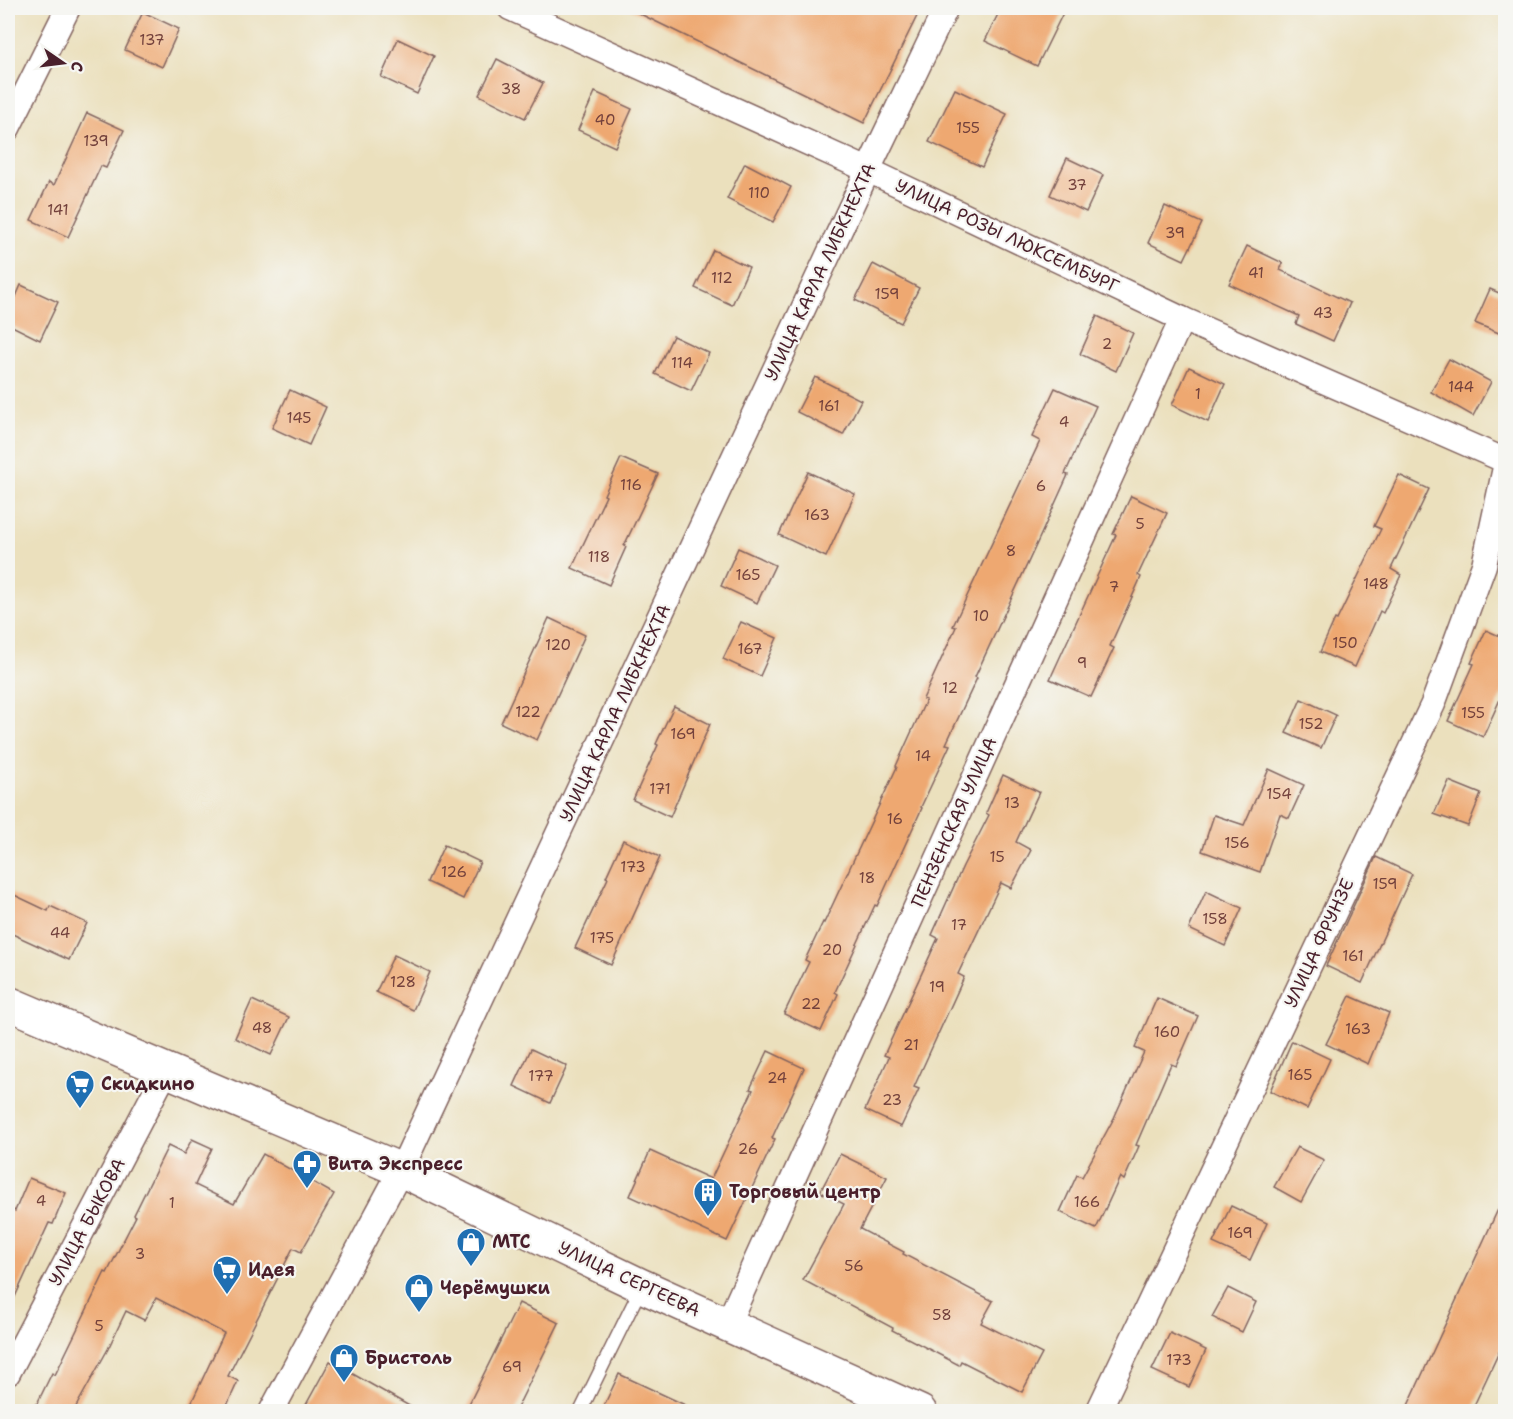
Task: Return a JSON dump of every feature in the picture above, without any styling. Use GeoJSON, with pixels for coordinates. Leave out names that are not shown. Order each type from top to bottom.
{"type":"FeatureCollection","features":[{"type":"Feature","properties":{"kind":"main road","name":"УЛИЦА СЕРГЕЕВА"},"geometry":{"type":"LineString","coordinates":[[8,1003],[401,1170],[642,1287],[920,1412]]}},
{"type":"Feature","properties":{"kind":"street"},"geometry":{"type":"LineString","coordinates":[[8,128],[68,8]]}},
{"type":"Feature","properties":{"kind":"street","name":"УЛИЦА РОЗЫ ЛЮКСЕМБУРГ"},"geometry":{"type":"LineString","coordinates":[[510,8],[868,170],[1182,319],[1506,462]]}},
{"type":"Feature","properties":{"kind":"street","name":"УЛИЦА КАРЛА ЛИБКНЕХТА"},"geometry":{"type":"LineString","coordinates":[[271,1412],[401,1170],[868,170],[946,8]]}},
{"type":"Feature","properties":{"kind":"street","name":"ПЕНЗЕНСКАЯ УЛИЦА"},"geometry":{"type":"LineString","coordinates":[[727,1325],[1182,319]]}},
{"type":"Feature","properties":{"kind":"street","name":"УЛИЦА ФРУНЗЕ"},"geometry":{"type":"LineString","coordinates":[[1098,1412],[1432,704],[1484,565],[1506,462]]}},
{"type":"Feature","properties":{"kind":"street","name":"УЛИЦА БЫКОВА"},"geometry":{"type":"LineString","coordinates":[[8,1373],[166,1071]]}},
{"type":"Feature","properties":{"kind":"lane"},"geometry":{"type":"LineString","coordinates":[[580,1412],[642,1287]]}},
{"type":"Feature","properties":{"kind":"building"},"geometry":{"type":"Polygon","coordinates":[[[628,8],[921,8],[864,123],[628,8]]]}},
{"type":"Feature","properties":{"kind":"building"},"geometry":{"type":"Polygon","coordinates":[[[1001,8],[1051,8],[1063,13],[1037,66],[985,41],[1001,8]]]}},
{"type":"Feature","properties":{"kind":"building"},"geometry":{"type":"Polygon","coordinates":[[[143,12],[179,29],[162,67],[125,50],[143,12]]]}},
{"type":"Feature","properties":{"kind":"building"},"geometry":{"type":"Polygon","coordinates":[[[398,39],[434,56],[417,94],[381,77],[398,39]]]}},
{"type":"Feature","properties":{"kind":"building"},"geometry":{"type":"Polygon","coordinates":[[[497,59],[543,83],[525,118],[479,95],[497,59]]]}},
{"type":"Feature","properties":{"kind":"building"},"geometry":{"type":"Polygon","coordinates":[[[955,89],[1007,114],[982,167],[929,142],[955,89]]]}},
{"type":"Feature","properties":{"kind":"building"},"geometry":{"type":"Polygon","coordinates":[[[595,92],[632,109],[615,147],[578,130],[595,92]]]}},
{"type":"Feature","properties":{"kind":"building"},"geometry":{"type":"Polygon","coordinates":[[[87,113],[124,130],[106,168],[101,166],[68,237],[31,220],[49,182],[54,185],[87,113]]]}},
{"type":"Feature","properties":{"kind":"building"},"geometry":{"type":"Polygon","coordinates":[[[1067,158],[1103,175],[1086,212],[1050,195],[1067,158]]]}},
{"type":"Feature","properties":{"kind":"building"},"geometry":{"type":"Polygon","coordinates":[[[745,163],[791,187],[773,222],[727,199],[745,163]]]}},
{"type":"Feature","properties":{"kind":"building"},"geometry":{"type":"Polygon","coordinates":[[[1165,206],[1202,223],[1184,260],[1148,243],[1165,206]]]}},
{"type":"Feature","properties":{"kind":"building"},"geometry":{"type":"Polygon","coordinates":[[[1247,246],[1283,263],[1280,270],[1350,303],[1333,341],[1296,324],[1299,316],[1229,284],[1247,246]]]}},
{"type":"Feature","properties":{"kind":"building"},"geometry":{"type":"Polygon","coordinates":[[[713,250],[749,267],[732,305],[695,288],[713,250]]]}},
{"type":"Feature","properties":{"kind":"building"},"geometry":{"type":"Polygon","coordinates":[[[873,264],[919,288],[901,323],[855,300],[873,264]]]}},
{"type":"Feature","properties":{"kind":"building"},"geometry":{"type":"Polygon","coordinates":[[[21,285],[58,302],[40,340],[8,324],[8,315],[21,285]]]}},
{"type":"Feature","properties":{"kind":"building"},"geometry":{"type":"Polygon","coordinates":[[[1490,289],[1506,296],[1506,336],[1475,323],[1490,289]]]}},
{"type":"Feature","properties":{"kind":"building"},"geometry":{"type":"Polygon","coordinates":[[[1097,316],[1133,333],[1116,371],[1080,354],[1097,316]]]}},
{"type":"Feature","properties":{"kind":"building"},"geometry":{"type":"Polygon","coordinates":[[[673,336],[709,353],[691,391],[655,374],[673,336]]]}},
{"type":"Feature","properties":{"kind":"building"},"geometry":{"type":"Polygon","coordinates":[[[1449,359],[1491,382],[1473,416],[1431,392],[1449,359]]]}},
{"type":"Feature","properties":{"kind":"building"},"geometry":{"type":"Polygon","coordinates":[[[1189,367],[1225,384],[1208,422],[1172,405],[1189,367]]]}},
{"type":"Feature","properties":{"kind":"building"},"geometry":{"type":"Polygon","coordinates":[[[815,377],[861,400],[843,435],[797,412],[815,377]]]}},
{"type":"Feature","properties":{"kind":"building"},"geometry":{"type":"Polygon","coordinates":[[[1055,388],[1096,406],[1065,474],[1068,475],[946,744],[950,745],[922,808],[835,992],[838,994],[821,1031],[784,1014],[809,962],[805,960],[897,767],[926,700],[923,699],[956,627],[953,626],[1040,441],[1032,437],[1055,388]]]}},
{"type":"Feature","properties":{"kind":"building"},"geometry":{"type":"Polygon","coordinates":[[[290,390],[326,407],[309,445],[272,428],[290,390]]]}},
{"type":"Feature","properties":{"kind":"building"},"geometry":{"type":"Polygon","coordinates":[[[621,458],[658,474],[624,546],[626,547],[609,585],[572,568],[621,458]]]}},
{"type":"Feature","properties":{"kind":"building"},"geometry":{"type":"Polygon","coordinates":[[[808,472],[855,494],[826,557],[779,535],[808,472]]]}},
{"type":"Feature","properties":{"kind":"building"},"geometry":{"type":"Polygon","coordinates":[[[1399,475],[1429,489],[1391,569],[1401,575],[1383,613],[1380,611],[1355,667],[1320,652],[1381,529],[1374,526],[1399,475]]]}},
{"type":"Feature","properties":{"kind":"building"},"geometry":{"type":"Polygon","coordinates":[[[1131,496],[1167,513],[1138,575],[1141,577],[1110,646],[1114,648],[1091,697],[1050,679],[1116,535],[1113,534],[1131,496]]]}},
{"type":"Feature","properties":{"kind":"building"},"geometry":{"type":"Polygon","coordinates":[[[738,548],[775,565],[757,603],[721,586],[738,548]]]}},
{"type":"Feature","properties":{"kind":"building"},"geometry":{"type":"Polygon","coordinates":[[[549,618],[585,635],[537,740],[501,723],[549,618]]]}},
{"type":"Feature","properties":{"kind":"building"},"geometry":{"type":"Polygon","coordinates":[[[741,622],[777,638],[760,676],[723,659],[741,622]]]}},
{"type":"Feature","properties":{"kind":"building"},"geometry":{"type":"Polygon","coordinates":[[[1486,630],[1506,639],[1506,686],[1483,737],[1448,721],[1474,664],[1471,663],[1486,630]]]}},
{"type":"Feature","properties":{"kind":"building"},"geometry":{"type":"Polygon","coordinates":[[[1301,699],[1336,715],[1321,748],[1286,733],[1301,699]]]}},
{"type":"Feature","properties":{"kind":"building"},"geometry":{"type":"Polygon","coordinates":[[[674,706],[710,724],[670,817],[633,800],[674,706]]]}},
{"type":"Feature","properties":{"kind":"building"},"geometry":{"type":"Polygon","coordinates":[[[1269,769],[1304,785],[1289,818],[1280,814],[1260,872],[1202,851],[1214,815],[1244,825],[1269,769]]]}},
{"type":"Feature","properties":{"kind":"building"},"geometry":{"type":"Polygon","coordinates":[[[1003,775],[1039,792],[1016,842],[1031,850],[1011,888],[1001,883],[958,974],[964,977],[914,1087],[919,1089],[901,1127],[865,1110],[889,1057],[884,1055],[938,938],[932,935],[989,815],[986,813],[1003,775]]]}},
{"type":"Feature","properties":{"kind":"building"},"geometry":{"type":"Polygon","coordinates":[[[1449,781],[1481,794],[1468,826],[1434,814],[1449,781]]]}},
{"type":"Feature","properties":{"kind":"building"},"geometry":{"type":"Polygon","coordinates":[[[623,840],[660,857],[611,965],[575,948],[623,840]]]}},
{"type":"Feature","properties":{"kind":"building"},"geometry":{"type":"Polygon","coordinates":[[[444,845],[480,862],[463,899],[427,882],[444,845]]]}},
{"type":"Feature","properties":{"kind":"building"},"geometry":{"type":"Polygon","coordinates":[[[1376,857],[1412,874],[1362,983],[1326,966],[1376,857]]]}},
{"type":"Feature","properties":{"kind":"building"},"geometry":{"type":"Polygon","coordinates":[[[1206,891],[1242,908],[1225,946],[1189,929],[1206,891]]]}},
{"type":"Feature","properties":{"kind":"building"},"geometry":{"type":"Polygon","coordinates":[[[8,892],[48,911],[50,906],[87,923],[69,960],[8,932],[8,892]]]}},
{"type":"Feature","properties":{"kind":"building"},"geometry":{"type":"Polygon","coordinates":[[[394,955],[430,972],[413,1010],[376,992],[394,955]]]}},
{"type":"Feature","properties":{"kind":"building"},"geometry":{"type":"Polygon","coordinates":[[[1350,996],[1389,1013],[1368,1064],[1326,1044],[1350,996]]]}},
{"type":"Feature","properties":{"kind":"building"},"geometry":{"type":"Polygon","coordinates":[[[1157,998],[1198,1016],[1176,1066],[1171,1064],[1136,1145],[1139,1146],[1124,1180],[1120,1177],[1096,1229],[1060,1212],[1077,1175],[1082,1177],[1114,1118],[1144,1052],[1135,1048],[1157,998]]]}},
{"type":"Feature","properties":{"kind":"building"},"geometry":{"type":"Polygon","coordinates":[[[252,1000],[289,1017],[271,1055],[235,1038],[252,1000]]]}},
{"type":"Feature","properties":{"kind":"building"},"geometry":{"type":"Polygon","coordinates":[[[1292,1041],[1330,1059],[1307,1109],[1270,1091],[1292,1041]]]}},
{"type":"Feature","properties":{"kind":"building"},"geometry":{"type":"Polygon","coordinates":[[[531,1049],[567,1066],[550,1103],[514,1086],[531,1049]]]}},
{"type":"Feature","properties":{"kind":"building"},"geometry":{"type":"Polygon","coordinates":[[[768,1051],[804,1068],[772,1138],[775,1139],[727,1241],[630,1196],[650,1151],[711,1179],[753,1090],[750,1089],[768,1051]]]}},
{"type":"Feature","properties":{"kind":"building"},"geometry":{"type":"Polygon","coordinates":[[[192,1139],[212,1148],[195,1185],[234,1204],[263,1154],[334,1194],[301,1252],[293,1248],[228,1376],[238,1381],[224,1412],[187,1412],[224,1333],[156,1298],[144,1320],[126,1311],[73,1412],[33,1412],[52,1373],[55,1375],[105,1272],[107,1273],[136,1216],[134,1215],[168,1146],[184,1154],[192,1139]]]}},
{"type":"Feature","properties":{"kind":"building"},"geometry":{"type":"Polygon","coordinates":[[[1297,1147],[1324,1160],[1301,1202],[1274,1187],[1297,1147]]]}},
{"type":"Feature","properties":{"kind":"building"},"geometry":{"type":"Polygon","coordinates":[[[840,1154],[887,1177],[860,1229],[993,1301],[981,1323],[1042,1354],[1022,1392],[961,1361],[959,1365],[803,1280],[844,1204],[820,1192],[840,1154]]]}},
{"type":"Feature","properties":{"kind":"building"},"geometry":{"type":"Polygon","coordinates":[[[29,1178],[66,1193],[53,1224],[49,1223],[8,1312],[8,1206],[15,1211],[29,1178]]]}},
{"type":"Feature","properties":{"kind":"building"},"geometry":{"type":"Polygon","coordinates":[[[1506,1192],[1506,1337],[1471,1412],[1405,1412],[1506,1192]]]}},
{"type":"Feature","properties":{"kind":"building"},"geometry":{"type":"Polygon","coordinates":[[[1231,1206],[1267,1223],[1250,1260],[1213,1243],[1231,1206]]]}},
{"type":"Feature","properties":{"kind":"building"},"geometry":{"type":"Polygon","coordinates":[[[1228,1288],[1256,1302],[1242,1332],[1212,1317],[1228,1288]]]}},
{"type":"Feature","properties":{"kind":"building"},"geometry":{"type":"Polygon","coordinates":[[[519,1303],[559,1323],[515,1412],[465,1412],[519,1303]]]}},
{"type":"Feature","properties":{"kind":"building"},"geometry":{"type":"Polygon","coordinates":[[[1170,1333],[1206,1350],[1189,1387],[1152,1370],[1170,1333]]]}},
{"type":"Feature","properties":{"kind":"building","name":"Бристоль"},"geometry":{"type":"Polygon","coordinates":[[[330,1361],[374,1386],[420,1412],[302,1412],[330,1361]]]}},
{"type":"Feature","properties":{"kind":"building"},"geometry":{"type":"Polygon","coordinates":[[[619,1374],[700,1412],[601,1412],[619,1374]]]}},
{"type":"Feature","properties":{"kind":"place","name":"Скидкино"},"geometry":{"type":"Point","coordinates":[80,1110]}},
{"type":"Feature","properties":{"kind":"place","name":"Вита Экспресс"},"geometry":{"type":"Point","coordinates":[307,1190]}},
{"type":"Feature","properties":{"kind":"place","name":"Торговый центр"},"geometry":{"type":"Point","coordinates":[708,1218]}},
{"type":"Feature","properties":{"kind":"place","name":"МТС"},"geometry":{"type":"Point","coordinates":[471,1268]}},
{"type":"Feature","properties":{"kind":"place","name":"Идея"},"geometry":{"type":"Point","coordinates":[227,1296]}},
{"type":"Feature","properties":{"kind":"place","name":"Черёмушки"},"geometry":{"type":"Point","coordinates":[419,1314]}},
{"type":"Feature","properties":{"kind":"place","name":"Бристоль"},"geometry":{"type":"Point","coordinates":[344,1384]}}]}
